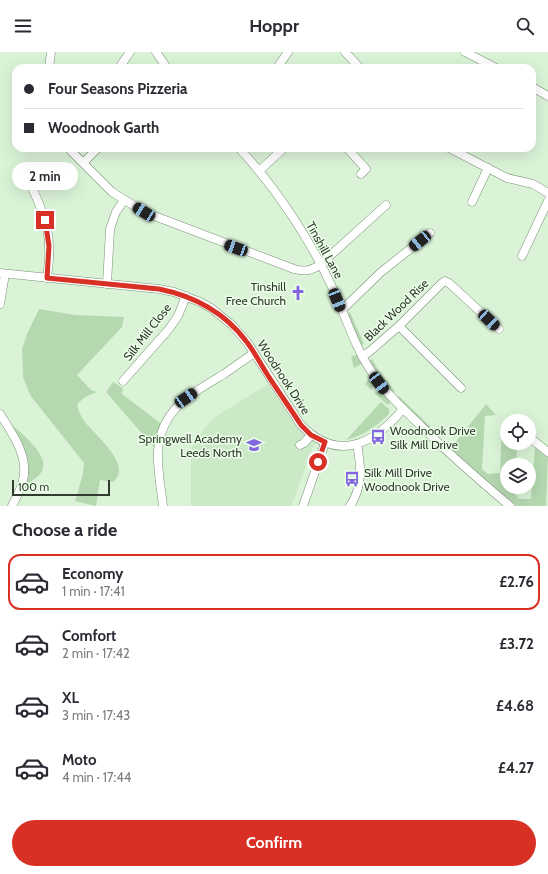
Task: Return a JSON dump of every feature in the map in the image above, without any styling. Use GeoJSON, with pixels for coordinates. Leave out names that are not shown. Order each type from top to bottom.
{"type":"FeatureCollection","features":[{"type":"Feature","properties":{"kind":"street"},"geometry":{"type":"LineString","coordinates":[[50,64],[51,52]]}},
{"type":"Feature","properties":{"kind":"street"},"geometry":{"type":"LineString","coordinates":[[122,64],[130,52]]}},
{"type":"Feature","properties":{"kind":"street"},"geometry":{"type":"LineString","coordinates":[[156,52],[164,64]]}},
{"type":"Feature","properties":{"kind":"street"},"geometry":{"type":"LineString","coordinates":[[280,64],[288,52]]}},
{"type":"Feature","properties":{"kind":"street"},"geometry":{"type":"LineString","coordinates":[[345,52],[356,64]]}},
{"type":"Feature","properties":{"kind":"street"},"geometry":{"type":"LineString","coordinates":[[465,52],[488,64]]}},
{"type":"Feature","properties":{"kind":"street"},"geometry":{"type":"LineString","coordinates":[[536,89],[548,96]]}},
{"type":"Feature","properties":{"kind":"street"},"geometry":{"type":"LineString","coordinates":[[72,152],[112,192],[153,217],[294,269],[306,271],[314,269],[386,205]]}},
{"type":"Feature","properties":{"kind":"street"},"geometry":{"type":"LineString","coordinates":[[82,163],[94,152]]}},
{"type":"Feature","properties":{"kind":"street","name":"Tinshill Lane"},"geometry":{"type":"LineString","coordinates":[[242,152],[259,171],[288,212],[321,264],[362,356],[373,374],[403,409],[474,475],[510,506]]}},
{"type":"Feature","properties":{"kind":"street"},"geometry":{"type":"LineString","coordinates":[[259,171],[280,152]]}},
{"type":"Feature","properties":{"kind":"street"},"geometry":{"type":"LineString","coordinates":[[349,152],[356,157],[366,169],[361,174]]}},
{"type":"Feature","properties":{"kind":"street"},"geometry":{"type":"LineString","coordinates":[[458,152],[507,178],[533,184],[548,193]]}},
{"type":"Feature","properties":{"kind":"street"},"geometry":{"type":"LineString","coordinates":[[472,202],[488,168]]}},
{"type":"Feature","properties":{"kind":"street"},"geometry":{"type":"LineString","coordinates":[[26,174],[48,231],[49,246],[47,278]]}},
{"type":"Feature","properties":{"kind":"street"},"geometry":{"type":"LineString","coordinates":[[107,284],[110,229],[116,212],[124,200]]}},
{"type":"Feature","properties":{"kind":"street"},"geometry":{"type":"LineString","coordinates":[[522,256],[548,201]]}},
{"type":"Feature","properties":{"kind":"street"},"geometry":{"type":"LineString","coordinates":[[342,310],[380,273],[430,233]]}},
{"type":"Feature","properties":{"kind":"street"},"geometry":{"type":"LineString","coordinates":[[0,304],[3,273]]}},
{"type":"Feature","properties":{"kind":"street","name":"Woodnook Drive"},"geometry":{"type":"LineString","coordinates":[[3,273],[159,289],[186,296],[211,308],[232,325],[247,342],[301,425],[311,435],[325,442],[343,446],[357,444],[374,436],[391,423],[403,409]]}},
{"type":"Feature","properties":{"kind":"street","name":"Black Wood Rise"},"geometry":{"type":"LineString","coordinates":[[362,356],[369,352],[399,326],[442,283],[445,282],[449,283],[499,330]]}},
{"type":"Feature","properties":{"kind":"street","name":"Silk Mill Close"},"geometry":{"type":"LineString","coordinates":[[123,381],[178,316],[186,296]]}},
{"type":"Feature","properties":{"kind":"street"},"geometry":{"type":"LineString","coordinates":[[399,326],[461,388]]}},
{"type":"Feature","properties":{"kind":"street"},"geometry":{"type":"LineString","coordinates":[[163,506],[158,452],[160,437],[168,417],[186,398],[254,353]]}},
{"type":"Feature","properties":{"kind":"street"},"geometry":{"type":"LineString","coordinates":[[0,414],[20,448],[24,461],[24,479],[12,506]]}},
{"type":"Feature","properties":{"kind":"street"},"geometry":{"type":"LineString","coordinates":[[300,445],[304,443],[311,435]]}},
{"type":"Feature","properties":{"kind":"street"},"geometry":{"type":"LineString","coordinates":[[303,506],[325,442]]}},
{"type":"Feature","properties":{"kind":"street"},"geometry":{"type":"LineString","coordinates":[[536,443],[548,452]]}},
{"type":"Feature","properties":{"kind":"street"},"geometry":{"type":"LineString","coordinates":[[350,506],[354,500],[361,479],[361,464],[357,444]]}},
{"type":"Feature","properties":{"kind":"shaded area"},"geometry":{"type":"Polygon","coordinates":[[[39,309],[75,315],[124,317],[122,327],[77,375],[91,390],[97,392],[81,400],[77,405],[80,414],[85,422],[111,451],[119,468],[118,475],[113,482],[100,480],[96,506],[75,501],[83,474],[84,463],[30,395],[23,377],[22,349],[27,334],[39,309]]]}},
{"type":"Feature","properties":{"kind":"shaded area"},"geometry":{"type":"Polygon","coordinates":[[[350,312],[364,344],[361,345],[347,314],[350,312]]]}},
{"type":"Feature","properties":{"kind":"shaded area"},"geometry":{"type":"Polygon","coordinates":[[[357,355],[362,364],[354,368],[351,356],[357,355]]]}},
{"type":"Feature","properties":{"kind":"shaded area"},"geometry":{"type":"Polygon","coordinates":[[[372,359],[380,373],[395,391],[393,393],[369,361],[372,359]]]}},
{"type":"Feature","properties":{"kind":"shaded area"},"geometry":{"type":"Polygon","coordinates":[[[370,378],[376,385],[371,390],[365,384],[370,378]]]}},
{"type":"Feature","properties":{"kind":"shaded area"},"geometry":{"type":"Polygon","coordinates":[[[113,382],[123,388],[122,394],[164,426],[158,452],[106,392],[113,382]]]}},
{"type":"Feature","properties":{"kind":"shaded area","name":"Springwell Academy Leeds North"},"geometry":{"type":"Polygon","coordinates":[[[268,384],[297,428],[304,435],[315,442],[291,506],[191,506],[191,457],[192,447],[197,438],[207,425],[218,415],[268,384]]]}},
{"type":"Feature","properties":{"kind":"shaded area"},"geometry":{"type":"Polygon","coordinates":[[[380,391],[391,402],[388,405],[374,393],[380,391]]]}},
{"type":"Feature","properties":{"kind":"shaded area"},"geometry":{"type":"Polygon","coordinates":[[[399,396],[431,427],[429,429],[398,398],[399,396]]]}},
{"type":"Feature","properties":{"kind":"shaded area"},"geometry":{"type":"Polygon","coordinates":[[[381,402],[389,409],[389,414],[369,430],[346,440],[381,402]]]}},
{"type":"Feature","properties":{"kind":"shaded area"},"geometry":{"type":"Polygon","coordinates":[[[486,404],[496,415],[485,416],[482,469],[488,474],[500,473],[500,493],[482,478],[450,449],[486,404]]]}},
{"type":"Feature","properties":{"kind":"shaded area"},"geometry":{"type":"Polygon","coordinates":[[[3,418],[33,444],[43,461],[43,469],[38,476],[26,484],[22,485],[25,467],[3,418]]]}},
{"type":"Feature","properties":{"kind":"shaded area"},"geometry":{"type":"Polygon","coordinates":[[[536,447],[548,456],[546,506],[516,506],[501,494],[515,494],[519,499],[531,499],[531,494],[536,494],[536,458],[534,458],[536,447]]]}},
{"type":"Feature","properties":{"kind":"shaded area"},"geometry":{"type":"Polygon","coordinates":[[[501,450],[517,450],[516,458],[501,458],[501,450]]]}},
{"type":"Feature","properties":{"kind":"place","name":"Tinshill Free Church"},"geometry":{"type":"Point","coordinates":[298,293]}},
{"type":"Feature","properties":{"kind":"place","name":"Woodnook Drive Silk Mill Drive"},"geometry":{"type":"Point","coordinates":[378,437]}},
{"type":"Feature","properties":{"kind":"place","name":"Springwell Academy Leeds North"},"geometry":{"type":"Point","coordinates":[254,445]}},
{"type":"Feature","properties":{"kind":"place","name":"Silk Mill Drive Woodnook Drive"},"geometry":{"type":"Point","coordinates":[352,479]}},
{"type":"Feature","properties":{"kind":"route"},"geometry":{"type":"LineString","coordinates":[[45,220],[48,231],[49,246],[47,278],[159,289],[174,292],[211,308],[232,325],[247,342],[301,425],[311,435],[325,442],[318,462]]}}]}
